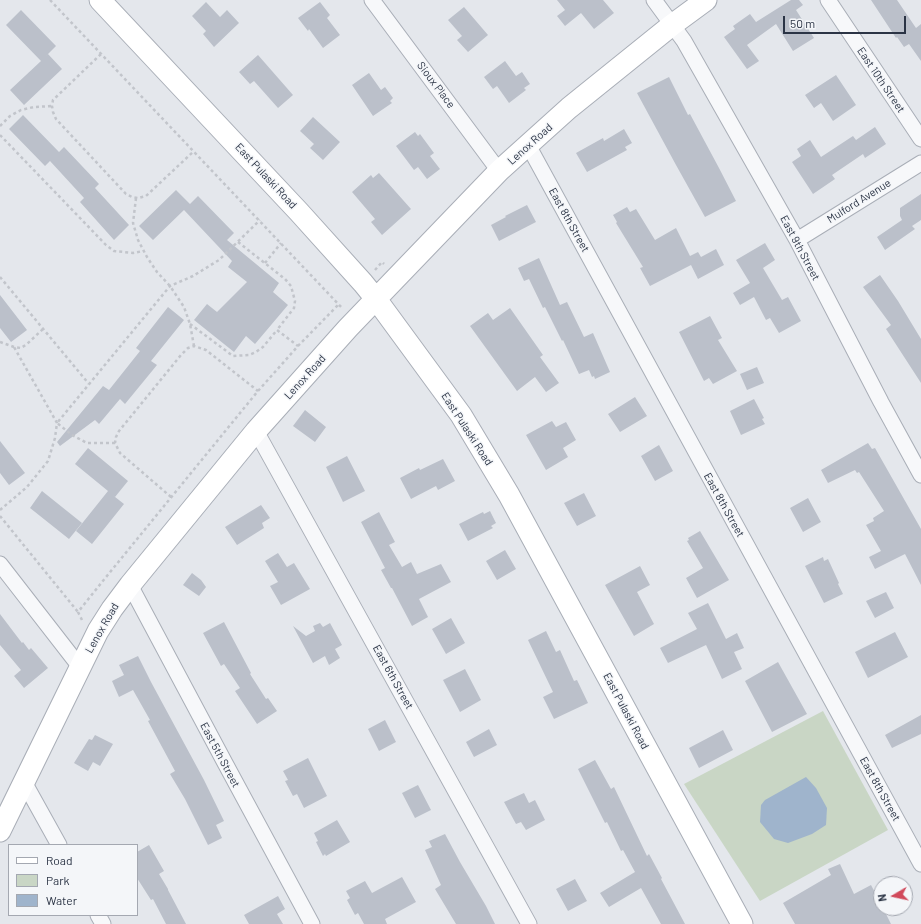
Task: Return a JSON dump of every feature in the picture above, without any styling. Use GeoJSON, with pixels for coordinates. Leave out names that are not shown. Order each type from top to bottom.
{"type":"FeatureCollection","features":[{"type":"Feature","properties":{"kind":"main road","name":"East Pulaski Road"},"geometry":{"type":"LineString","coordinates":[[100,0],[299,212],[376,299],[461,415],[509,495],[742,924]]}},
{"type":"Feature","properties":{"kind":"main road","name":"Lenox Road"},"geometry":{"type":"LineString","coordinates":[[0,832],[98,631],[112,609],[256,431],[348,328],[499,171],[569,108],[672,25],[706,0]]}},
{"type":"Feature","properties":{"kind":"street","name":"Sioux Place"},"geometry":{"type":"LineString","coordinates":[[372,0],[499,171]]}},
{"type":"Feature","properties":{"kind":"street","name":"East 9th Street"},"geometry":{"type":"LineString","coordinates":[[654,0],[684,41],[796,240],[921,475]]}},
{"type":"Feature","properties":{"kind":"street","name":"East 10th Street"},"geometry":{"type":"LineString","coordinates":[[828,0],[921,139]]}},
{"type":"Feature","properties":{"kind":"street","name":"East 8th Street"},"geometry":{"type":"LineString","coordinates":[[528,145],[921,864]]}},
{"type":"Feature","properties":{"kind":"street","name":"Mulford Avenue"},"geometry":{"type":"LineString","coordinates":[[796,240],[921,163]]}},
{"type":"Feature","properties":{"kind":"street","name":"East 6th Street"},"geometry":{"type":"LineString","coordinates":[[256,431],[530,924]]}},
{"type":"Feature","properties":{"kind":"street"},"geometry":{"type":"LineString","coordinates":[[0,564],[80,667]]}},
{"type":"Feature","properties":{"kind":"street","name":"East 5th Street"},"geometry":{"type":"LineString","coordinates":[[130,585],[224,763],[312,924]]}},
{"type":"Feature","properties":{"kind":"street"},"geometry":{"type":"LineString","coordinates":[[24,782],[58,844]]}},
{"type":"Feature","properties":{"kind":"path"},"geometry":{"type":"LineString","coordinates":[[50,0],[340,306],[298,346],[258,391],[78,612]]}},
{"type":"Feature","properties":{"kind":"path"},"geometry":{"type":"LineString","coordinates":[[101,54],[53,100],[53,112],[56,119],[126,194],[136,198],[146,196],[194,151]]}},
{"type":"Feature","properties":{"kind":"path"},"geometry":{"type":"LineString","coordinates":[[0,126],[10,116],[21,110],[34,106],[52,106]]}},
{"type":"Feature","properties":{"kind":"path"},"geometry":{"type":"LineString","coordinates":[[0,135],[106,246],[114,251],[133,253],[143,251]]}},
{"type":"Feature","properties":{"kind":"path"},"geometry":{"type":"LineString","coordinates":[[136,198],[133,223],[138,240],[143,251],[157,272],[170,286],[184,307],[190,324],[194,346]]}},
{"type":"Feature","properties":{"kind":"path"},"geometry":{"type":"LineString","coordinates":[[0,510],[27,487],[48,461],[55,438],[57,423],[170,286],[219,260],[260,220]]}},
{"type":"Feature","properties":{"kind":"path"},"geometry":{"type":"LineString","coordinates":[[190,324],[233,356],[249,355],[263,347],[294,308],[295,301],[291,286],[238,242]]}},
{"type":"Feature","properties":{"kind":"path"},"geometry":{"type":"LineString","coordinates":[[265,263],[281,243]]}},
{"type":"Feature","properties":{"kind":"path"},"geometry":{"type":"LineString","coordinates":[[0,278],[89,384]]}},
{"type":"Feature","properties":{"kind":"path"},"geometry":{"type":"LineString","coordinates":[[0,342],[21,348],[43,329]]}},
{"type":"Feature","properties":{"kind":"path"},"geometry":{"type":"LineString","coordinates":[[277,330],[298,346]]}},
{"type":"Feature","properties":{"kind":"path"},"geometry":{"type":"LineString","coordinates":[[171,497],[120,453],[115,443],[119,431],[181,354],[188,348],[194,346],[206,350],[258,391]]}},
{"type":"Feature","properties":{"kind":"path"},"geometry":{"type":"LineString","coordinates":[[14,347],[57,423],[72,435],[87,443],[115,443]]}},
{"type":"Feature","properties":{"kind":"path"},"geometry":{"type":"LineString","coordinates":[[0,516],[78,612],[84,623]]}},
{"type":"Feature","properties":{"kind":"green space"},"geometry":{"type":"Polygon","coordinates":[[[823,711],[888,830],[760,901],[684,784],[823,711]]]}},
{"type":"Feature","properties":{"kind":"water"},"geometry":{"type":"Polygon","coordinates":[[[806,777],[816,788],[827,808],[826,825],[812,834],[788,843],[774,839],[760,822],[761,805],[765,800],[806,777]]]}},
{"type":"Feature","properties":{"kind":"building"},"geometry":{"type":"Polygon","coordinates":[[[557,0],[603,0],[614,13],[594,29],[581,13],[565,26],[557,16],[565,10],[557,0]]]}},
{"type":"Feature","properties":{"kind":"building"},"geometry":{"type":"Polygon","coordinates":[[[791,0],[799,0],[803,5],[796,10],[814,38],[793,51],[776,24],[747,45],[759,61],[747,69],[724,37],[735,29],[733,26],[750,14],[756,22],[791,0]]]}},
{"type":"Feature","properties":{"kind":"building"},"geometry":{"type":"Polygon","coordinates":[[[871,0],[897,0],[916,28],[921,24],[921,61],[909,44],[904,47],[897,37],[896,38],[871,0]]]}},
{"type":"Feature","properties":{"kind":"building"},"geometry":{"type":"Polygon","coordinates":[[[206,2],[220,17],[227,10],[239,23],[214,47],[203,34],[206,31],[192,16],[206,2]]]}},
{"type":"Feature","properties":{"kind":"building"},"geometry":{"type":"Polygon","coordinates":[[[320,2],[330,15],[327,18],[340,35],[323,48],[309,29],[308,31],[298,18],[320,2]]]}},
{"type":"Feature","properties":{"kind":"building"},"geometry":{"type":"Polygon","coordinates":[[[464,7],[488,35],[468,52],[457,40],[462,36],[448,20],[464,7]]]}},
{"type":"Feature","properties":{"kind":"building"},"geometry":{"type":"Polygon","coordinates":[[[21,10],[56,46],[48,54],[62,69],[24,105],[10,90],[41,61],[6,25],[21,10]]]}},
{"type":"Feature","properties":{"kind":"building"},"geometry":{"type":"Polygon","coordinates":[[[258,55],[293,95],[278,108],[254,81],[250,84],[239,72],[258,55]]]}},
{"type":"Feature","properties":{"kind":"building"},"geometry":{"type":"Polygon","coordinates":[[[505,61],[516,76],[522,72],[530,84],[524,88],[526,90],[509,103],[497,86],[493,89],[484,77],[505,61]]]}},
{"type":"Feature","properties":{"kind":"building"},"geometry":{"type":"Polygon","coordinates":[[[369,73],[381,90],[385,87],[393,98],[390,101],[392,103],[373,116],[352,85],[369,73]]]}},
{"type":"Feature","properties":{"kind":"building"},"geometry":{"type":"Polygon","coordinates":[[[836,75],[856,105],[833,121],[821,103],[814,108],[805,95],[836,75]]]}},
{"type":"Feature","properties":{"kind":"building"},"geometry":{"type":"Polygon","coordinates":[[[669,77],[688,115],[690,114],[736,201],[705,217],[637,93],[669,77]]]}},
{"type":"Feature","properties":{"kind":"building"},"geometry":{"type":"Polygon","coordinates":[[[23,115],[59,152],[64,147],[99,184],[95,188],[129,225],[114,240],[80,202],[84,198],[50,161],[45,166],[9,129],[23,115]]]}},
{"type":"Feature","properties":{"kind":"building"},"geometry":{"type":"Polygon","coordinates":[[[313,117],[340,142],[323,160],[310,148],[314,144],[300,131],[313,117]]]}},
{"type":"Feature","properties":{"kind":"building"},"geometry":{"type":"Polygon","coordinates":[[[875,127],[886,144],[865,158],[863,154],[832,175],[835,179],[813,194],[792,162],[801,156],[797,149],[810,140],[821,157],[853,136],[856,140],[875,127]]]}},
{"type":"Feature","properties":{"kind":"building"},"geometry":{"type":"Polygon","coordinates":[[[624,129],[632,143],[625,147],[627,150],[587,172],[576,153],[603,138],[604,141],[624,129]]]}},
{"type":"Feature","properties":{"kind":"building"},"geometry":{"type":"Polygon","coordinates":[[[415,132],[418,136],[420,134],[434,153],[430,156],[440,169],[427,179],[418,167],[414,170],[396,146],[415,132]]]}},
{"type":"Feature","properties":{"kind":"building"},"geometry":{"type":"Polygon","coordinates":[[[379,173],[411,209],[382,235],[371,222],[375,219],[352,192],[371,175],[373,178],[379,173]]]}},
{"type":"Feature","properties":{"kind":"building"},"geometry":{"type":"Polygon","coordinates":[[[176,190],[190,204],[198,196],[234,233],[227,240],[279,283],[273,292],[288,305],[255,344],[246,336],[234,352],[194,320],[207,304],[217,312],[247,282],[228,267],[232,261],[184,210],[153,240],[139,226],[176,190]]]}},
{"type":"Feature","properties":{"kind":"building"},"geometry":{"type":"Polygon","coordinates":[[[921,194],[921,220],[912,226],[915,229],[885,250],[877,237],[902,220],[900,216],[900,208],[921,194]]]}},
{"type":"Feature","properties":{"kind":"building"},"geometry":{"type":"Polygon","coordinates":[[[527,205],[536,222],[499,241],[491,225],[527,205]]]}},
{"type":"Feature","properties":{"kind":"building"},"geometry":{"type":"Polygon","coordinates":[[[627,207],[630,212],[636,209],[655,240],[676,228],[690,256],[698,252],[701,257],[716,249],[724,265],[698,279],[691,265],[650,286],[640,268],[643,267],[616,223],[617,222],[613,215],[627,207]]]}},
{"type":"Feature","properties":{"kind":"building"},"geometry":{"type":"Polygon","coordinates":[[[765,243],[775,260],[763,268],[782,300],[788,297],[801,321],[779,333],[770,318],[766,320],[754,297],[740,305],[733,293],[750,283],[736,260],[765,243]]]}},
{"type":"Feature","properties":{"kind":"building"},"geometry":{"type":"Polygon","coordinates":[[[539,258],[560,305],[567,302],[584,337],[593,333],[610,372],[595,379],[594,376],[592,377],[589,370],[579,374],[563,340],[562,341],[545,307],[543,308],[529,279],[524,281],[518,268],[539,258]]]}},
{"type":"Feature","properties":{"kind":"building"},"geometry":{"type":"Polygon","coordinates":[[[880,275],[921,339],[921,383],[886,329],[891,325],[863,287],[880,275]]]}},
{"type":"Feature","properties":{"kind":"building"},"geometry":{"type":"Polygon","coordinates":[[[0,295],[27,330],[11,342],[0,328],[0,295]]]}},
{"type":"Feature","properties":{"kind":"building"},"geometry":{"type":"Polygon","coordinates":[[[168,307],[184,320],[151,361],[157,365],[125,404],[120,399],[99,424],[95,420],[60,446],[57,442],[103,386],[109,390],[140,351],[136,348],[168,307]]]}},
{"type":"Feature","properties":{"kind":"building"},"geometry":{"type":"Polygon","coordinates":[[[510,308],[543,355],[540,357],[559,383],[546,392],[535,377],[517,391],[470,326],[488,313],[493,320],[510,308]]]}},
{"type":"Feature","properties":{"kind":"building"},"geometry":{"type":"Polygon","coordinates":[[[710,316],[722,338],[718,340],[737,371],[713,384],[709,378],[704,381],[679,332],[710,316]]]}},
{"type":"Feature","properties":{"kind":"building"},"geometry":{"type":"Polygon","coordinates":[[[757,367],[764,383],[747,390],[740,374],[757,367]]]}},
{"type":"Feature","properties":{"kind":"building"},"geometry":{"type":"Polygon","coordinates":[[[635,397],[647,416],[620,432],[608,414],[635,397]]]}},
{"type":"Feature","properties":{"kind":"building"},"geometry":{"type":"Polygon","coordinates":[[[754,399],[764,418],[762,419],[765,424],[741,435],[730,411],[754,399]]]}},
{"type":"Feature","properties":{"kind":"building"},"geometry":{"type":"Polygon","coordinates":[[[305,410],[326,427],[315,442],[293,426],[305,410]]]}},
{"type":"Feature","properties":{"kind":"building"},"geometry":{"type":"Polygon","coordinates":[[[552,421],[556,427],[566,422],[576,440],[563,448],[568,457],[546,470],[526,435],[552,421]]]}},
{"type":"Feature","properties":{"kind":"building"},"geometry":{"type":"Polygon","coordinates":[[[0,441],[25,473],[9,485],[0,473],[0,441]]]}},
{"type":"Feature","properties":{"kind":"building"},"geometry":{"type":"Polygon","coordinates":[[[868,443],[872,449],[875,448],[921,529],[921,585],[905,554],[875,569],[869,557],[881,551],[866,525],[874,521],[873,518],[884,511],[859,472],[857,473],[855,470],[828,483],[821,470],[868,443]]]}},
{"type":"Feature","properties":{"kind":"building"},"geometry":{"type":"Polygon","coordinates":[[[659,445],[673,471],[655,481],[641,456],[659,445]]]}},
{"type":"Feature","properties":{"kind":"building"},"geometry":{"type":"Polygon","coordinates":[[[88,448],[128,481],[115,497],[124,504],[92,544],[76,531],[108,491],[75,464],[88,448]]]}},
{"type":"Feature","properties":{"kind":"building"},"geometry":{"type":"Polygon","coordinates":[[[347,456],[365,491],[343,502],[326,467],[347,456]]]}},
{"type":"Feature","properties":{"kind":"building"},"geometry":{"type":"Polygon","coordinates":[[[443,459],[455,481],[438,490],[436,486],[411,499],[400,478],[419,468],[420,470],[443,459]]]}},
{"type":"Feature","properties":{"kind":"building"},"geometry":{"type":"Polygon","coordinates":[[[42,491],[82,523],[69,539],[30,508],[42,491]]]}},
{"type":"Feature","properties":{"kind":"building"},"geometry":{"type":"Polygon","coordinates":[[[584,493],[596,516],[577,526],[564,503],[584,493]]]}},
{"type":"Feature","properties":{"kind":"building"},"geometry":{"type":"Polygon","coordinates":[[[808,498],[821,522],[803,532],[790,508],[808,498]]]}},
{"type":"Feature","properties":{"kind":"building"},"geometry":{"type":"Polygon","coordinates":[[[261,505],[270,518],[262,523],[264,528],[237,545],[225,527],[261,505]]]}},
{"type":"Feature","properties":{"kind":"building"},"geometry":{"type":"Polygon","coordinates":[[[490,511],[496,523],[491,526],[493,528],[468,541],[459,524],[483,512],[484,514],[490,511]]]}},
{"type":"Feature","properties":{"kind":"building"},"geometry":{"type":"Polygon","coordinates":[[[379,512],[395,542],[389,545],[402,567],[411,562],[417,574],[441,564],[451,582],[419,599],[428,617],[412,626],[381,570],[385,568],[361,522],[379,512]]]}},
{"type":"Feature","properties":{"kind":"building"},"geometry":{"type":"Polygon","coordinates":[[[700,531],[729,580],[697,598],[686,578],[703,568],[687,541],[689,540],[688,538],[700,531]]]}},
{"type":"Feature","properties":{"kind":"building"},"geometry":{"type":"Polygon","coordinates":[[[505,550],[516,569],[497,580],[486,561],[505,550]]]}},
{"type":"Feature","properties":{"kind":"building"},"geometry":{"type":"Polygon","coordinates":[[[278,553],[287,567],[294,563],[310,589],[281,605],[270,586],[278,582],[265,561],[278,553]]]}},
{"type":"Feature","properties":{"kind":"building"},"geometry":{"type":"Polygon","coordinates":[[[823,557],[824,561],[828,559],[843,594],[824,603],[805,566],[823,557]]]}},
{"type":"Feature","properties":{"kind":"building"},"geometry":{"type":"Polygon","coordinates":[[[640,566],[650,585],[637,592],[654,624],[634,636],[605,585],[640,566]]]}},
{"type":"Feature","properties":{"kind":"building"},"geometry":{"type":"Polygon","coordinates":[[[192,573],[201,580],[206,587],[199,596],[183,585],[192,573]]]}},
{"type":"Feature","properties":{"kind":"building"},"geometry":{"type":"Polygon","coordinates":[[[886,592],[894,608],[875,618],[866,601],[886,592]]]}},
{"type":"Feature","properties":{"kind":"building"},"geometry":{"type":"Polygon","coordinates":[[[708,603],[726,639],[737,633],[744,648],[734,652],[742,669],[722,679],[706,645],[668,663],[660,648],[697,629],[688,613],[708,603]]]}},
{"type":"Feature","properties":{"kind":"building"},"geometry":{"type":"Polygon","coordinates":[[[0,614],[22,643],[23,642],[29,650],[31,648],[48,668],[24,688],[14,676],[21,670],[0,645],[0,614]]]}},
{"type":"Feature","properties":{"kind":"building"},"geometry":{"type":"Polygon","coordinates":[[[451,618],[465,643],[446,654],[432,629],[451,618]]]}},
{"type":"Feature","properties":{"kind":"building"},"geometry":{"type":"Polygon","coordinates":[[[224,622],[251,673],[250,674],[266,699],[268,698],[277,711],[257,724],[235,691],[240,688],[224,664],[221,666],[203,633],[224,622]]]}},
{"type":"Feature","properties":{"kind":"building"},"geometry":{"type":"Polygon","coordinates":[[[320,623],[323,627],[330,623],[342,645],[335,649],[340,658],[329,665],[325,656],[313,663],[293,626],[306,636],[315,631],[313,626],[320,623]]]}},
{"type":"Feature","properties":{"kind":"building"},"geometry":{"type":"Polygon","coordinates":[[[546,631],[556,652],[560,650],[574,681],[577,680],[588,703],[554,719],[543,697],[553,692],[528,640],[546,631]]]}},
{"type":"Feature","properties":{"kind":"building"},"geometry":{"type":"Polygon","coordinates":[[[895,632],[908,657],[868,678],[855,652],[895,632]]]}},
{"type":"Feature","properties":{"kind":"building"},"geometry":{"type":"Polygon","coordinates":[[[138,656],[204,780],[224,821],[216,825],[222,838],[208,845],[185,799],[170,774],[175,771],[148,721],[150,720],[133,690],[119,697],[112,681],[124,675],[119,665],[138,656]]]}},
{"type":"Feature","properties":{"kind":"building"},"geometry":{"type":"Polygon","coordinates":[[[778,662],[807,714],[772,732],[745,681],[778,662]]]}},
{"type":"Feature","properties":{"kind":"building"},"geometry":{"type":"Polygon","coordinates":[[[465,669],[481,700],[460,712],[443,680],[465,669]]]}},
{"type":"Feature","properties":{"kind":"building"},"geometry":{"type":"Polygon","coordinates":[[[921,715],[921,734],[892,748],[885,735],[921,715]]]}},
{"type":"Feature","properties":{"kind":"building"},"geometry":{"type":"Polygon","coordinates":[[[385,720],[396,742],[379,751],[368,729],[385,720]]]}},
{"type":"Feature","properties":{"kind":"building"},"geometry":{"type":"Polygon","coordinates":[[[489,729],[497,745],[474,757],[466,742],[489,729]]]}},
{"type":"Feature","properties":{"kind":"building"},"geometry":{"type":"Polygon","coordinates":[[[723,730],[733,750],[699,768],[689,748],[723,730]]]}},
{"type":"Feature","properties":{"kind":"building"},"geometry":{"type":"Polygon","coordinates":[[[95,735],[113,744],[100,766],[93,762],[88,771],[74,763],[89,739],[92,740],[95,735]]]}},
{"type":"Feature","properties":{"kind":"building"},"geometry":{"type":"Polygon","coordinates":[[[308,758],[327,796],[304,808],[297,794],[293,796],[285,781],[288,780],[283,771],[308,758]]]}},
{"type":"Feature","properties":{"kind":"building"},"geometry":{"type":"Polygon","coordinates":[[[595,760],[611,789],[614,787],[647,856],[649,854],[685,924],[661,924],[641,888],[609,907],[600,893],[635,872],[623,850],[621,851],[607,822],[605,823],[578,769],[595,760]]]}},
{"type":"Feature","properties":{"kind":"building"},"geometry":{"type":"Polygon","coordinates":[[[418,785],[431,810],[415,818],[402,793],[418,785]]]}},
{"type":"Feature","properties":{"kind":"building"},"geometry":{"type":"Polygon","coordinates":[[[524,793],[529,803],[535,800],[545,820],[526,830],[521,822],[516,824],[504,802],[524,793]]]}},
{"type":"Feature","properties":{"kind":"building"},"geometry":{"type":"Polygon","coordinates":[[[337,820],[350,842],[326,856],[325,854],[323,856],[316,842],[318,841],[314,833],[337,820]]]}},
{"type":"Feature","properties":{"kind":"building"},"geometry":{"type":"Polygon","coordinates":[[[445,834],[495,924],[456,924],[435,889],[441,885],[425,850],[432,847],[429,841],[445,834]]]}},
{"type":"Feature","properties":{"kind":"building"},"geometry":{"type":"Polygon","coordinates":[[[149,845],[164,871],[159,874],[186,924],[166,924],[153,899],[151,900],[138,880],[138,851],[149,845]]]}},
{"type":"Feature","properties":{"kind":"building"},"geometry":{"type":"Polygon","coordinates":[[[840,864],[854,894],[871,885],[873,889],[873,916],[887,916],[891,924],[795,924],[783,903],[831,875],[828,869],[840,864]]]}},
{"type":"Feature","properties":{"kind":"building"},"geometry":{"type":"Polygon","coordinates":[[[402,877],[416,902],[385,919],[387,924],[364,924],[358,913],[355,915],[347,900],[350,898],[346,891],[365,881],[372,893],[402,877]]]}},
{"type":"Feature","properties":{"kind":"building"},"geometry":{"type":"Polygon","coordinates":[[[575,879],[587,901],[568,911],[556,889],[575,879]]]}},
{"type":"Feature","properties":{"kind":"building"},"geometry":{"type":"Polygon","coordinates":[[[278,896],[285,909],[277,914],[283,924],[249,924],[244,915],[278,896]]]}}]}
